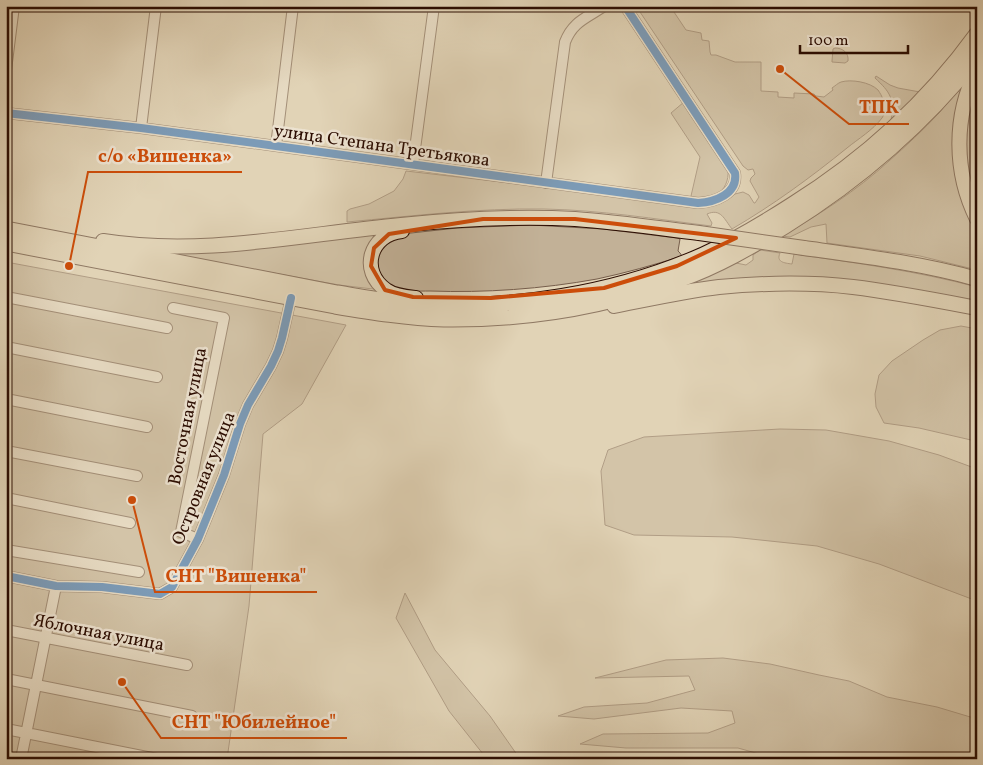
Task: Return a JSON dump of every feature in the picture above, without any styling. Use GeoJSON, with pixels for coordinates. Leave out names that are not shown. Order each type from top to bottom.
{"type":"FeatureCollection","features":[{"type":"Feature","properties":{"kind":"highway"},"geometry":{"type":"LineString","coordinates":[[6,229],[337,293],[405,303],[442,305],[499,304],[563,296],[604,288],[658,272],[704,254],[732,241],[810,194],[851,164],[917,105],[948,72],[977,34]]}},
{"type":"Feature","properties":{"kind":"highway"},"geometry":{"type":"LineString","coordinates":[[6,243],[291,298],[390,315],[442,319],[491,318],[566,309],[602,302],[682,279],[740,252],[768,236],[818,205],[885,154],[928,113],[977,57]]}},
{"type":"Feature","properties":{"kind":"main road"},"geometry":{"type":"LineString","coordinates":[[975,76],[965,99],[962,113],[960,150],[961,170],[965,188],[968,200],[977,219]]}},
{"type":"Feature","properties":{"kind":"main road"},"geometry":{"type":"LineString","coordinates":[[483,219],[397,231],[389,234],[377,243],[372,254],[371,266],[376,279],[386,290],[396,295],[443,299],[491,298],[604,288]]}},
{"type":"Feature","properties":{"kind":"main road"},"geometry":{"type":"LineString","coordinates":[[6,225],[110,242],[162,246],[195,246],[255,243],[399,225],[483,219],[575,219],[699,233],[899,261],[977,279]]}},
{"type":"Feature","properties":{"kind":"main road"},"geometry":{"type":"LineString","coordinates":[[442,319],[508,322],[528,320],[586,312],[690,291],[720,287],[778,284],[852,287],[977,308]]}},
{"type":"Feature","properties":{"kind":"street"},"geometry":{"type":"LineString","coordinates":[[6,70],[14,6]]}},
{"type":"Feature","properties":{"kind":"street"},"geometry":{"type":"LineString","coordinates":[[141,128],[156,6]]}},
{"type":"Feature","properties":{"kind":"street"},"geometry":{"type":"LineString","coordinates":[[276,146],[293,6]]}},
{"type":"Feature","properties":{"kind":"street"},"geometry":{"type":"LineString","coordinates":[[413,164],[434,6]]}},
{"type":"Feature","properties":{"kind":"street"},"geometry":{"type":"LineString","coordinates":[[546,183],[565,42],[573,26],[604,6]]}},
{"type":"Feature","properties":{"kind":"street","name":"улица Степана Третьякова"},"geometry":{"type":"LineString","coordinates":[[6,113],[141,128],[703,203],[716,200],[732,190],[736,179],[735,173],[624,6]]}},
{"type":"Feature","properties":{"kind":"street"},"geometry":{"type":"LineString","coordinates":[[6,296],[167,328]]}},
{"type":"Feature","properties":{"kind":"street","name":"Островная улица"},"geometry":{"type":"LineString","coordinates":[[6,576],[56,586],[102,587],[160,594],[172,587],[198,538],[224,475],[248,405],[278,351],[291,298]]}},
{"type":"Feature","properties":{"kind":"street","name":"Восточная улица"},"geometry":{"type":"LineString","coordinates":[[172,308],[224,318],[180,532],[198,538]]}},
{"type":"Feature","properties":{"kind":"street"},"geometry":{"type":"LineString","coordinates":[[6,347],[157,377]]}},
{"type":"Feature","properties":{"kind":"street"},"geometry":{"type":"LineString","coordinates":[[6,399],[147,427]]}},
{"type":"Feature","properties":{"kind":"street"},"geometry":{"type":"LineString","coordinates":[[6,451],[137,476]]}},
{"type":"Feature","properties":{"kind":"street"},"geometry":{"type":"LineString","coordinates":[[6,498],[130,523]]}},
{"type":"Feature","properties":{"kind":"street"},"geometry":{"type":"LineString","coordinates":[[6,550],[139,572]]}},
{"type":"Feature","properties":{"kind":"street"},"geometry":{"type":"LineString","coordinates":[[21,759],[56,586]]}},
{"type":"Feature","properties":{"kind":"street","name":"Яблочная улица"},"geometry":{"type":"LineString","coordinates":[[6,630],[187,665]]}},
{"type":"Feature","properties":{"kind":"street"},"geometry":{"type":"LineString","coordinates":[[6,679],[192,716]]}},
{"type":"Feature","properties":{"kind":"street"},"geometry":{"type":"LineString","coordinates":[[6,729],[157,759]]}},
{"type":"Feature","properties":{"kind":"highlighted area"},"geometry":{"type":"Polygon","coordinates":[[[483,219],[575,219],[736,238],[677,266],[604,288],[491,298],[413,297],[385,290],[371,266],[374,248],[389,234],[483,219]]]}},
{"type":"Feature","properties":{"kind":"shaded area"},"geometry":{"type":"Polygon","coordinates":[[[636,6],[670,6],[686,30],[701,33],[702,40],[709,41],[711,55],[735,62],[761,62],[761,91],[778,92],[778,97],[794,98],[794,93],[814,94],[824,97],[840,82],[860,82],[875,87],[878,90],[884,104],[885,111],[883,116],[870,130],[805,180],[732,229],[722,216],[716,212],[707,214],[712,223],[711,226],[607,213],[544,209],[470,211],[347,222],[347,211],[369,204],[394,191],[403,179],[406,171],[614,195],[719,202],[743,192],[749,195],[755,203],[759,197],[750,181],[755,174],[753,169],[748,170],[743,166],[636,6]]]}},
{"type":"Feature","properties":{"kind":"shaded area"},"geometry":{"type":"Polygon","coordinates":[[[833,49],[845,51],[848,61],[845,63],[832,62],[833,49]]]}},
{"type":"Feature","properties":{"kind":"shaded area"},"geometry":{"type":"Polygon","coordinates":[[[876,76],[898,88],[920,92],[891,120],[892,101],[888,92],[875,78],[876,76]]]}},
{"type":"Feature","properties":{"kind":"shaded area"},"geometry":{"type":"Polygon","coordinates":[[[963,89],[969,217],[977,231],[977,270],[920,256],[827,243],[826,224],[811,227],[790,237],[782,236],[837,202],[864,182],[902,150],[927,126],[953,96],[963,89]]]}},
{"type":"Feature","properties":{"kind":"shaded area"},"geometry":{"type":"Polygon","coordinates":[[[977,91],[977,202],[967,156],[967,132],[973,100],[977,91]]]}},
{"type":"Feature","properties":{"kind":"shaded area"},"geometry":{"type":"Polygon","coordinates":[[[684,102],[728,170],[728,178],[722,190],[712,197],[705,199],[691,196],[700,157],[671,113],[684,102]]]}},
{"type":"Feature","properties":{"kind":"shaded area"},"geometry":{"type":"Polygon","coordinates":[[[531,225],[603,229],[677,238],[680,239],[678,251],[682,256],[640,269],[597,279],[534,288],[493,291],[400,290],[386,283],[378,274],[377,261],[382,245],[402,234],[457,228],[531,225]]]}},
{"type":"Feature","properties":{"kind":"shaded area"},"geometry":{"type":"Polygon","coordinates":[[[376,233],[367,250],[375,289],[339,285],[154,251],[376,233]]]}},
{"type":"Feature","properties":{"kind":"shaded area"},"geometry":{"type":"Polygon","coordinates":[[[760,250],[780,253],[780,260],[789,264],[792,264],[794,254],[886,268],[954,281],[977,287],[977,301],[934,293],[684,286],[736,263],[746,265],[753,260],[753,255],[760,250]]]}},
{"type":"Feature","properties":{"kind":"shaded area"},"geometry":{"type":"Polygon","coordinates":[[[6,262],[346,325],[302,404],[263,434],[249,606],[227,759],[6,759],[6,262]]]}},
{"type":"Feature","properties":{"kind":"shaded area"},"geometry":{"type":"Polygon","coordinates":[[[961,326],[977,329],[977,443],[919,428],[884,423],[876,407],[875,394],[879,375],[892,361],[923,340],[940,330],[961,326]]]}},
{"type":"Feature","properties":{"kind":"shaded area"},"geometry":{"type":"Polygon","coordinates":[[[780,429],[826,430],[889,441],[939,455],[977,469],[977,601],[879,564],[817,546],[732,537],[634,535],[605,525],[601,471],[608,450],[644,437],[780,429]]]}},
{"type":"Feature","properties":{"kind":"shaded area"},"geometry":{"type":"Polygon","coordinates":[[[405,593],[435,650],[490,716],[520,759],[487,759],[449,711],[396,618],[405,593]]]}},
{"type":"Feature","properties":{"kind":"shaded area"},"geometry":{"type":"Polygon","coordinates":[[[723,658],[770,664],[849,681],[887,697],[937,707],[977,719],[977,759],[777,759],[738,748],[626,748],[580,744],[603,734],[708,733],[735,723],[732,711],[681,708],[594,719],[558,716],[584,707],[647,703],[695,690],[689,676],[595,678],[666,660],[723,658]]]}},
{"type":"Feature","properties":{"kind":"cycle path"},"geometry":{"type":"LineString","coordinates":[[6,113],[141,128],[698,203],[724,196],[733,186],[735,173],[625,6]]}},
{"type":"Feature","properties":{"kind":"cycle path"},"geometry":{"type":"LineString","coordinates":[[6,576],[56,586],[102,587],[160,594],[172,587],[198,539],[224,475],[248,405],[278,351],[291,298]]}},
{"type":"Feature","properties":{"kind":"place","name":"ТПК"},"geometry":{"type":"Point","coordinates":[780,69]}},
{"type":"Feature","properties":{"kind":"place","name":"с/о «Вишенка»"},"geometry":{"type":"Point","coordinates":[69,266]}},
{"type":"Feature","properties":{"kind":"place","name":"СНТ \"Вишенка\""},"geometry":{"type":"Point","coordinates":[132,500]}},
{"type":"Feature","properties":{"kind":"place","name":"СНТ \"Юбилейное\""},"geometry":{"type":"Point","coordinates":[122,682]}}]}
